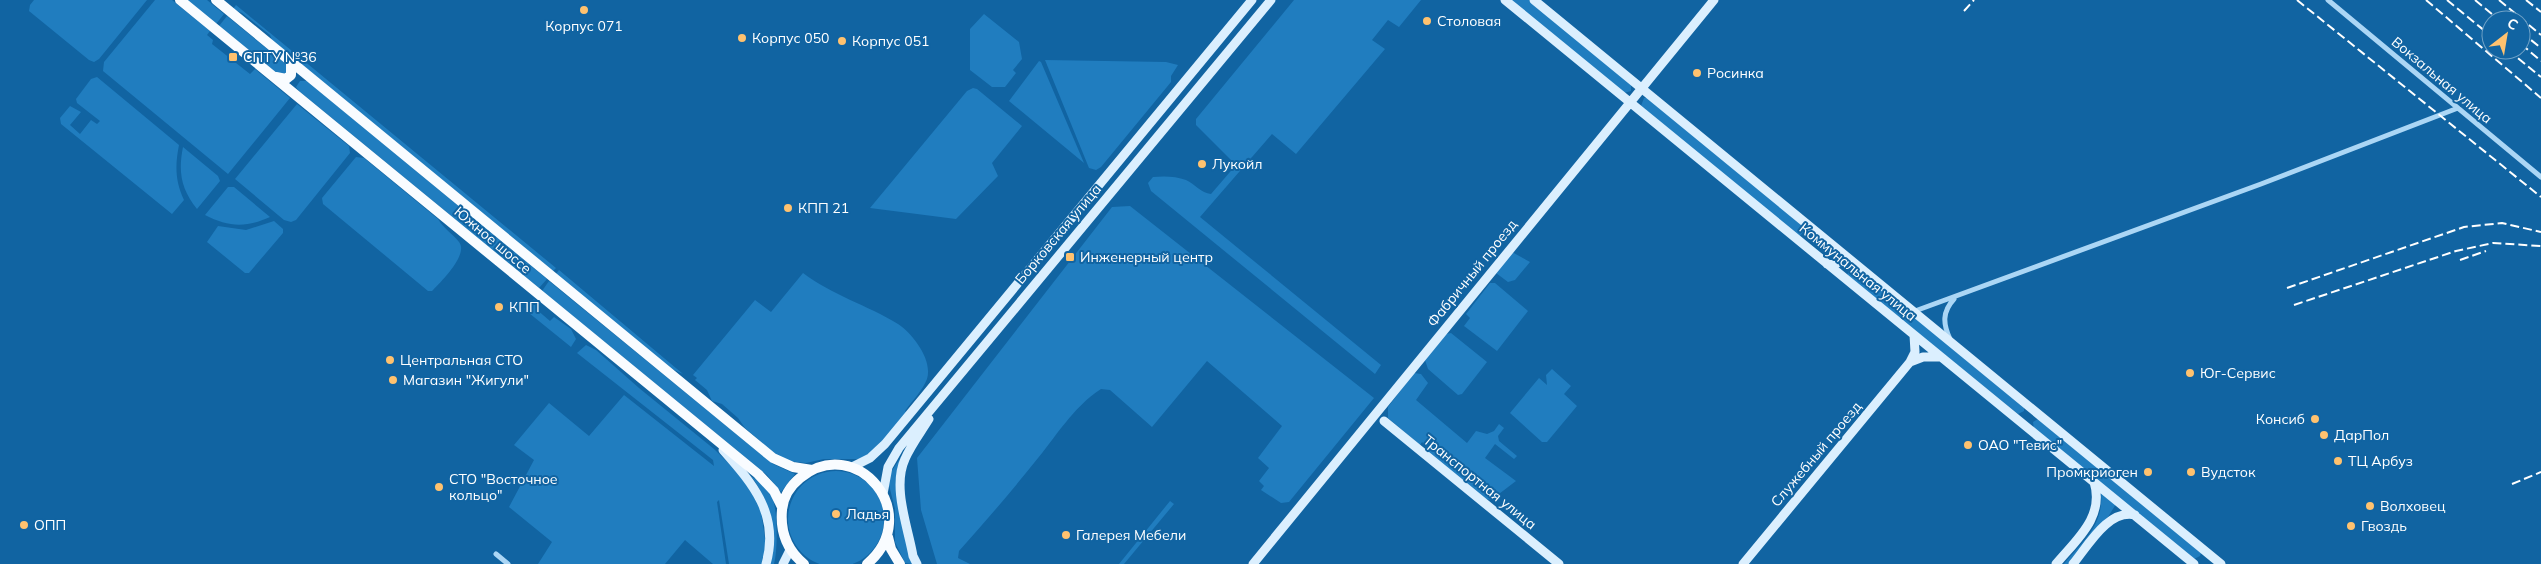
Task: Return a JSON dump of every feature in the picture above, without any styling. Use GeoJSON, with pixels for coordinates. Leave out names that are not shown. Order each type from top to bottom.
{"type":"FeatureCollection","features":[{"type":"Feature","properties":{"kind":"main road","name":"Южное шоссе"},"geometry":{"type":"LineString","coordinates":[[180,0],[766,482],[782,507]]}},
{"type":"Feature","properties":{"kind":"main road","name":"Южное шоссе"},"geometry":{"type":"LineString","coordinates":[[216,0],[773,458],[793,467],[812,470]]}},
{"type":"Feature","properties":{"kind":"main road","name":"Борковская улица"},"geometry":{"type":"LineString","coordinates":[[852,467],[870,458],[885,444],[1252,0]]}},
{"type":"Feature","properties":{"kind":"main road","name":"Борковская улица"},"geometry":{"type":"LineString","coordinates":[[883,494],[884,479],[896,453],[1271,0]]}},
{"type":"Feature","properties":{"kind":"main road","name":"Коммунальная улица"},"geometry":{"type":"LineString","coordinates":[[1506,0],[2194,564]]}},
{"type":"Feature","properties":{"kind":"main road","name":"Коммунальная улица"},"geometry":{"type":"LineString","coordinates":[[1534,0],[2221,564]]}},
{"type":"Feature","properties":{"kind":"main road","name":"Фабричный проезд"},"geometry":{"type":"LineString","coordinates":[[1253,564],[1714,0]]}},
{"type":"Feature","properties":{"kind":"main road"},"geometry":{"type":"LineString","coordinates":[[275,77],[286,79],[291,75],[291,62]]}},
{"type":"Feature","properties":{"kind":"main road"},"geometry":{"type":"LineString","coordinates":[[293,92],[291,83],[294,77],[306,74]]}},
{"type":"Feature","properties":{"kind":"main road"},"geometry":{"type":"LineString","coordinates":[[1101,182],[1112,191]]}},
{"type":"Feature","properties":{"kind":"main road"},"geometry":{"type":"LineString","coordinates":[[1827,264],[1834,265],[1839,262],[1839,252]]}},
{"type":"Feature","properties":{"kind":"main road"},"geometry":{"type":"LineString","coordinates":[[1845,278],[1845,270],[1848,266],[1856,264]]}},
{"type":"Feature","properties":{"kind":"main road","name":"Служебный проезд"},"geometry":{"type":"LineString","coordinates":[[1743,564],[1910,362],[1915,352],[1914,335]]}},
{"type":"Feature","properties":{"kind":"main road"},"geometry":{"type":"LineString","coordinates":[[1910,362],[1932,355],[1943,358]]}},
{"type":"Feature","properties":{"kind":"main road"},"geometry":{"type":"LineString","coordinates":[[917,564],[913,556],[902,500],[900,474],[904,460],[944,393]]}},
{"type":"Feature","properties":{"kind":"main road"},"geometry":{"type":"LineString","coordinates":[[2023,423],[2034,410]]}},
{"type":"Feature","properties":{"kind":"main road","name":"Транспортная улица"},"geometry":{"type":"LineString","coordinates":[[1384,421],[1559,564]]}},
{"type":"Feature","properties":{"kind":"main road"},"geometry":{"type":"LineString","coordinates":[[697,425],[721,447],[756,489],[762,501],[770,541],[766,564]]}},
{"type":"Feature","properties":{"kind":"main road"},"geometry":{"type":"LineString","coordinates":[[804,564],[790,550],[782,532],[782,507],[794,484],[812,470],[828,465],[852,467],[871,478],[883,494],[890,518],[888,537],[891,549],[900,564]]}},
{"type":"Feature","properties":{"kind":"main road"},"geometry":{"type":"LineString","coordinates":[[2056,564],[2093,518],[2098,504],[2094,482]]}},
{"type":"Feature","properties":{"kind":"main road"},"geometry":{"type":"LineString","coordinates":[[2073,564],[2110,521],[2124,514],[2135,515]]}},
{"type":"Feature","properties":{"kind":"main road"},"geometry":{"type":"LineString","coordinates":[[867,564],[879,553],[888,537]]}},
{"type":"Feature","properties":{"kind":"main road"},"geometry":{"type":"LineString","coordinates":[[783,564],[790,550]]}},
{"type":"Feature","properties":{"kind":"main road"},"geometry":{"type":"LineString","coordinates":[[2199,564],[2208,553]]}},
{"type":"Feature","properties":{"kind":"street","name":"Вокзальная улица"},"geometry":{"type":"LineString","coordinates":[[2328,0],[2541,177]]}},
{"type":"Feature","properties":{"kind":"street"},"geometry":{"type":"LineString","coordinates":[[1915,311],[1956,298],[2261,184],[2458,108]]}},
{"type":"Feature","properties":{"kind":"street"},"geometry":{"type":"LineString","coordinates":[[1951,342],[1945,329],[1945,314],[1956,298]]}},
{"type":"Feature","properties":{"kind":"street"},"geometry":{"type":"LineString","coordinates":[[496,554],[508,564]]}},
{"type":"Feature","properties":{"kind":"shaded area"},"geometry":{"type":"Polygon","coordinates":[[[34,0],[147,0],[99,59],[94,62],[89,60],[29,11],[30,5],[34,0]]]}},
{"type":"Feature","properties":{"kind":"shaded area"},"geometry":{"type":"Polygon","coordinates":[[[155,0],[172,0],[210,31],[207,35],[213,40],[212,44],[250,74],[255,69],[290,98],[228,174],[103,71],[104,62],[155,0]]]}},
{"type":"Feature","properties":{"kind":"shaded area"},"geometry":{"type":"Polygon","coordinates":[[[187,0],[207,0],[224,14],[216,24],[187,0]]]}},
{"type":"Feature","properties":{"kind":"shaded area"},"geometry":{"type":"Polygon","coordinates":[[[1294,0],[1421,0],[1399,27],[1388,20],[1372,40],[1385,49],[1296,154],[1272,134],[1200,217],[1381,365],[1375,374],[1151,191],[1148,183],[1153,177],[1178,178],[1186,180],[1204,192],[1211,194],[1236,165],[1196,125],[1196,119],[1294,0]]]}},
{"type":"Feature","properties":{"kind":"shaded area"},"geometry":{"type":"Polygon","coordinates":[[[1511,0],[1529,0],[1631,85],[1631,91],[1624,93],[1511,0]]]}},
{"type":"Feature","properties":{"kind":"shaded area"},"geometry":{"type":"Polygon","coordinates":[[[236,5],[556,268],[553,271],[272,40],[270,35],[242,13],[233,9],[236,5]]]}},
{"type":"Feature","properties":{"kind":"shaded area"},"geometry":{"type":"Polygon","coordinates":[[[984,14],[1019,42],[1022,59],[1013,70],[1016,73],[1005,87],[992,87],[970,70],[970,29],[984,14]]]}},
{"type":"Feature","properties":{"kind":"shaded area"},"geometry":{"type":"Polygon","coordinates":[[[227,16],[288,66],[291,71],[280,76],[219,26],[227,16]]]}},
{"type":"Feature","properties":{"kind":"shaded area"},"geometry":{"type":"Polygon","coordinates":[[[1045,60],[1166,62],[1178,65],[1171,76],[1171,82],[1101,167],[1096,170],[1089,168],[1045,60]]]}},
{"type":"Feature","properties":{"kind":"shaded area"},"geometry":{"type":"Polygon","coordinates":[[[1039,61],[1041,62],[1084,163],[1009,101],[1039,61]]]}},
{"type":"Feature","properties":{"kind":"shaded area"},"geometry":{"type":"Polygon","coordinates":[[[97,77],[179,145],[177,173],[184,200],[172,214],[61,124],[60,118],[70,106],[81,112],[70,125],[80,134],[91,120],[97,124],[100,121],[77,103],[76,99],[91,79],[97,77]]]}},
{"type":"Feature","properties":{"kind":"shaded area"},"geometry":{"type":"Polygon","coordinates":[[[300,81],[307,81],[547,279],[539,288],[299,91],[296,87],[300,81]]]}},
{"type":"Feature","properties":{"kind":"shaded area"},"geometry":{"type":"Polygon","coordinates":[[[973,88],[977,89],[1022,126],[992,163],[998,176],[956,219],[870,208],[967,91],[973,88]]]}},
{"type":"Feature","properties":{"kind":"shaded area"},"geometry":{"type":"Polygon","coordinates":[[[1644,98],[1647,98],[1806,229],[1799,237],[1641,106],[1644,98]]]}},
{"type":"Feature","properties":{"kind":"shaded area"},"geometry":{"type":"Polygon","coordinates":[[[297,104],[349,146],[350,153],[296,220],[291,222],[284,220],[235,179],[297,104]]]}},
{"type":"Feature","properties":{"kind":"shaded area"},"geometry":{"type":"Polygon","coordinates":[[[183,147],[218,176],[220,181],[197,209],[187,194],[182,180],[183,147]]]}},
{"type":"Feature","properties":{"kind":"shaded area"},"geometry":{"type":"Polygon","coordinates":[[[356,157],[364,158],[438,219],[459,242],[461,247],[460,253],[453,268],[432,291],[428,291],[323,204],[322,198],[356,157]]]}},
{"type":"Feature","properties":{"kind":"shaded area"},"geometry":{"type":"Polygon","coordinates":[[[228,187],[234,187],[270,217],[253,223],[237,225],[221,222],[205,215],[228,187]]]}},
{"type":"Feature","properties":{"kind":"shaded area"},"geometry":{"type":"Polygon","coordinates":[[[1130,206],[1374,398],[1289,502],[1281,503],[1261,490],[1264,486],[1259,481],[1269,468],[1258,458],[1282,426],[1207,361],[1152,427],[1110,390],[1101,389],[1073,414],[1016,485],[959,551],[958,558],[970,564],[937,564],[921,510],[917,458],[1112,207],[1130,206]]]}},
{"type":"Feature","properties":{"kind":"shaded area"},"geometry":{"type":"Polygon","coordinates":[[[274,221],[283,229],[283,233],[249,273],[245,273],[207,242],[218,226],[246,230],[274,221]]]}},
{"type":"Feature","properties":{"kind":"shaded area"},"geometry":{"type":"Polygon","coordinates":[[[1512,252],[1530,262],[1515,280],[1508,282],[1496,273],[1512,252]]]}},
{"type":"Feature","properties":{"kind":"shaded area"},"geometry":{"type":"Polygon","coordinates":[[[1849,269],[1856,269],[2024,408],[2024,411],[2018,414],[1847,276],[1849,269]]]}},
{"type":"Feature","properties":{"kind":"shaded area"},"geometry":{"type":"Polygon","coordinates":[[[559,270],[683,374],[658,358],[556,274],[559,270]]]}},
{"type":"Feature","properties":{"kind":"shaded area"},"geometry":{"type":"Polygon","coordinates":[[[803,273],[826,288],[904,328],[920,348],[927,364],[927,379],[905,411],[908,414],[873,452],[861,459],[824,459],[806,463],[780,458],[745,428],[738,418],[722,404],[712,401],[707,390],[695,380],[697,378],[693,375],[755,300],[771,312],[803,273]]]}},
{"type":"Feature","properties":{"kind":"shaded area"},"geometry":{"type":"Polygon","coordinates":[[[549,281],[773,464],[795,474],[781,492],[767,475],[542,291],[549,281]]]}},
{"type":"Feature","properties":{"kind":"shaded area"},"geometry":{"type":"Polygon","coordinates":[[[1490,283],[1495,283],[1528,311],[1497,351],[1464,326],[1470,318],[1466,314],[1490,283]]]}},
{"type":"Feature","properties":{"kind":"shaded area"},"geometry":{"type":"Polygon","coordinates":[[[534,299],[539,305],[536,309],[550,321],[554,317],[571,329],[576,339],[571,347],[524,309],[534,299]]]}},
{"type":"Feature","properties":{"kind":"shaded area"},"geometry":{"type":"Polygon","coordinates":[[[1451,333],[1487,362],[1462,394],[1458,395],[1428,369],[1425,360],[1446,334],[1451,333]]]}},
{"type":"Feature","properties":{"kind":"shaded area"},"geometry":{"type":"Polygon","coordinates":[[[586,345],[596,350],[714,449],[751,485],[761,511],[766,546],[763,564],[729,564],[719,500],[717,502],[726,564],[713,564],[685,540],[665,564],[538,564],[552,542],[509,507],[534,460],[514,445],[549,403],[589,436],[624,395],[714,466],[713,460],[577,353],[586,345]]]}},
{"type":"Feature","properties":{"kind":"shaded area"},"geometry":{"type":"Polygon","coordinates":[[[1552,369],[1571,386],[1564,394],[1577,406],[1547,442],[1542,442],[1510,413],[1539,378],[1547,385],[1546,375],[1552,369]]]}},
{"type":"Feature","properties":{"kind":"shaded area"},"geometry":{"type":"Polygon","coordinates":[[[1414,373],[1421,374],[1428,383],[1416,400],[1467,443],[1476,431],[1487,434],[1494,431],[1499,424],[1504,428],[1498,436],[1499,441],[1517,456],[1514,459],[1495,444],[1485,458],[1516,481],[1491,500],[1486,499],[1428,453],[1427,447],[1422,442],[1420,445],[1388,418],[1388,407],[1414,373]]]}},
{"type":"Feature","properties":{"kind":"shaded area"},"geometry":{"type":"Polygon","coordinates":[[[2038,419],[2201,553],[2200,556],[2194,559],[2034,429],[2033,422],[2038,419]]]}},
{"type":"Feature","properties":{"kind":"shaded area"},"geometry":{"type":"Polygon","coordinates":[[[903,454],[900,461],[913,564],[905,563],[895,542],[895,509],[889,485],[891,472],[903,454]]]}},
{"type":"Feature","properties":{"kind":"shaded area"},"geometry":{"type":"Polygon","coordinates":[[[836,471],[854,475],[870,485],[880,501],[884,519],[880,537],[870,553],[854,563],[836,567],[818,563],[802,553],[792,537],[788,519],[792,501],[802,485],[818,475],[836,471]]]}},
{"type":"Feature","properties":{"kind":"shaded area"},"geometry":{"type":"Polygon","coordinates":[[[751,476],[767,489],[773,500],[777,528],[774,564],[770,564],[772,530],[770,518],[762,495],[751,476]]]}},
{"type":"Feature","properties":{"kind":"shaded area"},"geometry":{"type":"Polygon","coordinates":[[[2101,492],[2116,504],[2071,564],[2064,564],[2096,523],[2101,504],[2101,492]]]}},
{"type":"Feature","properties":{"kind":"shaded area"},"geometry":{"type":"Polygon","coordinates":[[[1170,501],[1174,504],[1124,564],[1119,564],[1170,501]]]}},
{"type":"Feature","properties":{"kind":"railway"},"geometry":{"type":"LineString","coordinates":[[1964,11],[1974,0]]}},
{"type":"Feature","properties":{"kind":"railway"},"geometry":{"type":"LineString","coordinates":[[2297,0],[2541,197]]}},
{"type":"Feature","properties":{"kind":"railway"},"geometry":{"type":"LineString","coordinates":[[2426,0],[2541,98]]}},
{"type":"Feature","properties":{"kind":"railway"},"geometry":{"type":"LineString","coordinates":[[2447,0],[2481,28]]}},
{"type":"Feature","properties":{"kind":"railway"},"geometry":{"type":"LineString","coordinates":[[2475,0],[2487,10]]}},
{"type":"Feature","properties":{"kind":"railway"},"geometry":{"type":"LineString","coordinates":[[2499,0],[2541,35]]}},
{"type":"Feature","properties":{"kind":"railway"},"geometry":{"type":"LineString","coordinates":[[2526,0],[2541,12]]}},
{"type":"Feature","properties":{"kind":"railway"},"geometry":{"type":"LineString","coordinates":[[2531,40],[2541,48]]}},
{"type":"Feature","properties":{"kind":"railway"},"geometry":{"type":"LineString","coordinates":[[2531,52],[2541,61]]}},
{"type":"Feature","properties":{"kind":"railway"},"geometry":{"type":"LineString","coordinates":[[2520,60],[2541,77]]}},
{"type":"Feature","properties":{"kind":"railway"},"geometry":{"type":"LineString","coordinates":[[2287,288],[2464,227],[2502,223],[2541,232]]}},
{"type":"Feature","properties":{"kind":"railway"},"geometry":{"type":"LineString","coordinates":[[2294,305],[2456,251],[2493,243],[2541,246]]}},
{"type":"Feature","properties":{"kind":"railway"},"geometry":{"type":"LineString","coordinates":[[2460,260],[2486,251]]}},
{"type":"Feature","properties":{"kind":"railway"},"geometry":{"type":"LineString","coordinates":[[2512,484],[2541,472]]}},
{"type":"Feature","properties":{"kind":"place","name":"Корпус 071"},"geometry":{"type":"Point","coordinates":[584,10]}},
{"type":"Feature","properties":{"kind":"place","name":"Столовая"},"geometry":{"type":"Point","coordinates":[1427,21]}},
{"type":"Feature","properties":{"kind":"place","name":"Корпус 050"},"geometry":{"type":"Point","coordinates":[742,38]}},
{"type":"Feature","properties":{"kind":"place","name":"Корпус 051"},"geometry":{"type":"Point","coordinates":[842,41]}},
{"type":"Feature","properties":{"kind":"place","name":"СПТУ №36"},"geometry":{"type":"Point","coordinates":[233,57]}},
{"type":"Feature","properties":{"kind":"place","name":"Росинка"},"geometry":{"type":"Point","coordinates":[1697,73]}},
{"type":"Feature","properties":{"kind":"place","name":"Лукойл"},"geometry":{"type":"Point","coordinates":[1202,164]}},
{"type":"Feature","properties":{"kind":"place","name":"КПП 21"},"geometry":{"type":"Point","coordinates":[788,208]}},
{"type":"Feature","properties":{"kind":"place","name":"Инженерный центр"},"geometry":{"type":"Point","coordinates":[1070,257]}},
{"type":"Feature","properties":{"kind":"place","name":"КПП"},"geometry":{"type":"Point","coordinates":[499,307]}},
{"type":"Feature","properties":{"kind":"place","name":"Центральная СТО"},"geometry":{"type":"Point","coordinates":[390,360]}},
{"type":"Feature","properties":{"kind":"place","name":"Юг-Сервис"},"geometry":{"type":"Point","coordinates":[2190,373]}},
{"type":"Feature","properties":{"kind":"place","name":"Магазин \"Жигули\""},"geometry":{"type":"Point","coordinates":[393,380]}},
{"type":"Feature","properties":{"kind":"place","name":"Консиб"},"geometry":{"type":"Point","coordinates":[2315,419]}},
{"type":"Feature","properties":{"kind":"place","name":"ДарПол"},"geometry":{"type":"Point","coordinates":[2324,435]}},
{"type":"Feature","properties":{"kind":"place","name":"ОАО \"Тевис\""},"geometry":{"type":"Point","coordinates":[1968,445]}},
{"type":"Feature","properties":{"kind":"place","name":"ТЦ Арбуз"},"geometry":{"type":"Point","coordinates":[2338,461]}},
{"type":"Feature","properties":{"kind":"place","name":"Промкриоген"},"geometry":{"type":"Point","coordinates":[2148,472]}},
{"type":"Feature","properties":{"kind":"place","name":"Вудсток"},"geometry":{"type":"Point","coordinates":[2191,472]}},
{"type":"Feature","properties":{"kind":"place","name":"СТО \"Восточное кольцо\""},"geometry":{"type":"Point","coordinates":[439,487]}},
{"type":"Feature","properties":{"kind":"place","name":"Волховец"},"geometry":{"type":"Point","coordinates":[2370,506]}},
{"type":"Feature","properties":{"kind":"place","name":"Ладья"},"geometry":{"type":"Point","coordinates":[836,514]}},
{"type":"Feature","properties":{"kind":"place","name":"ОПП"},"geometry":{"type":"Point","coordinates":[24,525]}},
{"type":"Feature","properties":{"kind":"place","name":"Гвоздь"},"geometry":{"type":"Point","coordinates":[2351,526]}},
{"type":"Feature","properties":{"kind":"place","name":"Галерея Мебели"},"geometry":{"type":"Point","coordinates":[1066,535]}}]}
